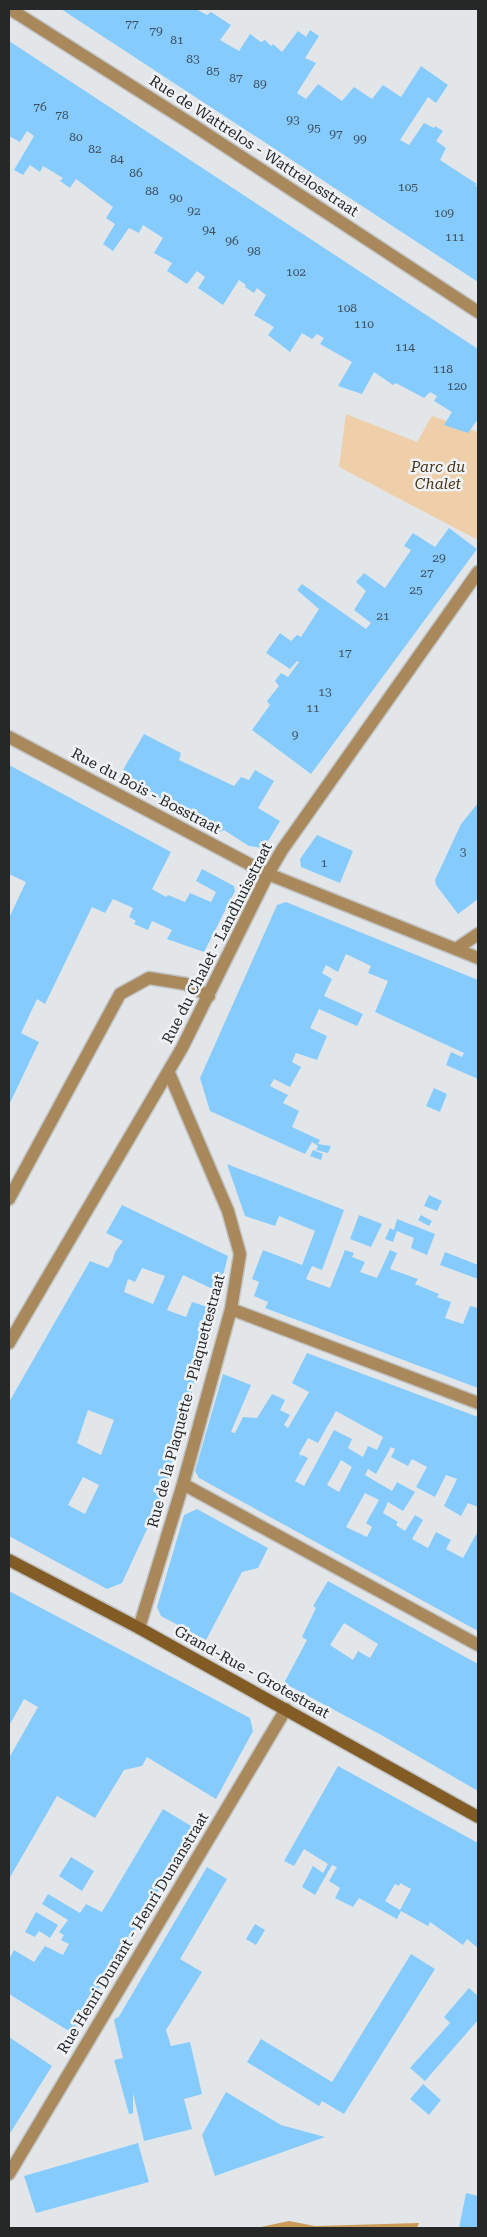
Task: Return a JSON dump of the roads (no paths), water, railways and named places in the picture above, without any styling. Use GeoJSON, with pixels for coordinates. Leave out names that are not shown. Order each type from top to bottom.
{"type":"FeatureCollection","features":[{"type":"Feature","properties":{"kind":"main road","name":"Grand-Rue - Grotestraat"},"geometry":{"type":"LineString","coordinates":[[9,1560],[139,1628],[478,1817]]}},
{"type":"Feature","properties":{"kind":"street","name":"Rue de Wattrelos - Wattrelosstraat"},"geometry":{"type":"LineString","coordinates":[[10,9],[193,125],[478,312]]}},
{"type":"Feature","properties":{"kind":"street","name":"Rue du Chalet - Landhuisstraat"},"geometry":{"type":"LineString","coordinates":[[9,1344],[168,1073],[210,996],[268,874],[302,821],[478,572]]}},
{"type":"Feature","properties":{"kind":"street","name":"Rue du Bois - Bosstraat"},"geometry":{"type":"LineString","coordinates":[[9,737],[268,874],[478,958]]}},
{"type":"Feature","properties":{"kind":"street"},"geometry":{"type":"LineString","coordinates":[[456,949],[478,934]]}},
{"type":"Feature","properties":{"kind":"street"},"geometry":{"type":"LineString","coordinates":[[9,1199],[120,994],[149,978],[186,984],[210,996]]}},
{"type":"Feature","properties":{"kind":"street","name":"Rue de la Plaquette - Plaquettestraat"},"geometry":{"type":"LineString","coordinates":[[139,1628],[183,1484],[230,1309],[240,1254],[228,1211],[168,1073]]}},
{"type":"Feature","properties":{"kind":"street"},"geometry":{"type":"LineString","coordinates":[[230,1309],[478,1403]]}},
{"type":"Feature","properties":{"kind":"street"},"geometry":{"type":"LineString","coordinates":[[183,1484],[478,1645]]}},
{"type":"Feature","properties":{"kind":"street","name":"Rue Henri Dunant - Henri Dunanstraat"},"geometry":{"type":"LineString","coordinates":[[9,2174],[286,1709]]}},
{"type":"Feature","properties":{"kind":"park label","name":"Parc du Chalet"},"geometry":{"type":"Point","coordinates":[438,476]}}]}
